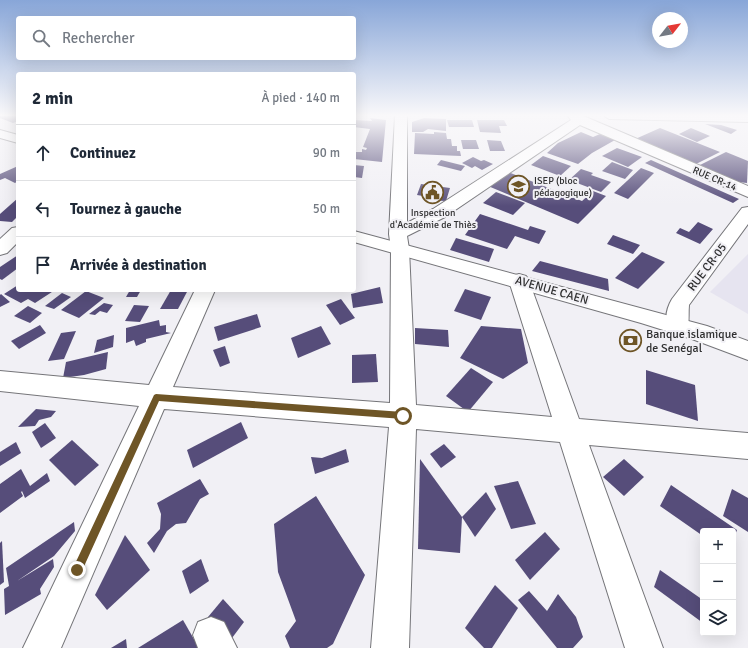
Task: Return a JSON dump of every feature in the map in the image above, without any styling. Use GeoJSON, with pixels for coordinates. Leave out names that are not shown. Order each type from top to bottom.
{"type":"FeatureCollection","features":[{"type":"Feature","properties":{"kind":"main road"},"geometry":{"type":"LineString","coordinates":[[390,648],[403,416],[399,241],[401,145]]}},
{"type":"Feature","properties":{"kind":"main road"},"geometry":{"type":"LineString","coordinates":[[399,241],[536,145]]}},
{"type":"Feature","properties":{"kind":"main road","name":"RUE CR-14"},"geometry":{"type":"LineString","coordinates":[[639,145],[748,192]]}},
{"type":"Feature","properties":{"kind":"main road","name":"RUE CR-05"},"geometry":{"type":"LineString","coordinates":[[678,326],[677,315],[679,304],[748,212]]}},
{"type":"Feature","properties":{"kind":"main road"},"geometry":{"type":"LineString","coordinates":[[0,249],[16,234]]}},
{"type":"Feature","properties":{"kind":"main road","name":"AVENUE CAEN"},"geometry":{"type":"LineString","coordinates":[[356,236],[399,241],[519,281],[699,332],[748,351]]}},
{"type":"Feature","properties":{"kind":"main road"},"geometry":{"type":"LineString","coordinates":[[519,281],[644,648]]}},
{"type":"Feature","properties":{"kind":"main road"},"geometry":{"type":"LineString","coordinates":[[42,648],[204,292]]}},
{"type":"Feature","properties":{"kind":"main road"},"geometry":{"type":"LineString","coordinates":[[0,381],[156,397],[403,416],[748,446]]}},
{"type":"Feature","properties":{"kind":"shaded area"},"geometry":{"type":"Polygon","coordinates":[[[748,254],[748,314],[710,292],[748,254]]]}},
{"type":"Feature","properties":{"kind":"building"},"geometry":{"type":"Polygon","coordinates":[[[364,145],[384,145],[382,162],[356,159],[356,152],[362,152],[362,149],[366,150],[367,148],[363,147],[364,145]]]}},
{"type":"Feature","properties":{"kind":"building"},"geometry":{"type":"Polygon","coordinates":[[[414,145],[452,145],[457,146],[457,151],[460,151],[461,156],[414,154],[414,145]]]}},
{"type":"Feature","properties":{"kind":"building"},"geometry":{"type":"Polygon","coordinates":[[[462,145],[478,145],[479,149],[463,149],[462,145]]]}},
{"type":"Feature","properties":{"kind":"building"},"geometry":{"type":"Polygon","coordinates":[[[488,145],[503,145],[505,151],[490,151],[488,145]]]}},
{"type":"Feature","properties":{"kind":"building"},"geometry":{"type":"Polygon","coordinates":[[[556,145],[606,145],[592,153],[578,164],[547,153],[556,145]]]}},
{"type":"Feature","properties":{"kind":"building"},"geometry":{"type":"Polygon","coordinates":[[[646,145],[703,145],[720,152],[694,165],[646,145]]]}},
{"type":"Feature","properties":{"kind":"building"},"geometry":{"type":"Polygon","coordinates":[[[617,148],[642,157],[628,167],[602,156],[617,148]]]}},
{"type":"Feature","properties":{"kind":"building"},"geometry":{"type":"Polygon","coordinates":[[[726,152],[748,161],[747,183],[730,181],[698,166],[726,152]]]}},
{"type":"Feature","properties":{"kind":"building"},"geometry":{"type":"Polygon","coordinates":[[[543,156],[571,166],[560,176],[531,165],[543,156]]]}},
{"type":"Feature","properties":{"kind":"building"},"geometry":{"type":"Polygon","coordinates":[[[473,157],[493,164],[482,170],[475,166],[472,168],[462,163],[473,157]]]}},
{"type":"Feature","properties":{"kind":"building"},"geometry":{"type":"Polygon","coordinates":[[[441,160],[465,166],[461,171],[437,165],[441,160]]]}},
{"type":"Feature","properties":{"kind":"building"},"geometry":{"type":"Polygon","coordinates":[[[651,160],[739,199],[733,203],[645,163],[651,160]]]}},
{"type":"Feature","properties":{"kind":"building"},"geometry":{"type":"Polygon","coordinates":[[[612,162],[633,170],[625,179],[602,171],[612,162]]]}},
{"type":"Feature","properties":{"kind":"building"},"geometry":{"type":"Polygon","coordinates":[[[356,165],[364,166],[362,178],[356,177],[356,165]]]}},
{"type":"Feature","properties":{"kind":"building"},"geometry":{"type":"Polygon","coordinates":[[[16,167],[16,182],[5,178],[0,180],[0,174],[16,167]]]}},
{"type":"Feature","properties":{"kind":"building"},"geometry":{"type":"Polygon","coordinates":[[[641,168],[654,173],[628,199],[614,193],[641,168]]]}},
{"type":"Feature","properties":{"kind":"building"},"geometry":{"type":"Polygon","coordinates":[[[581,169],[593,173],[591,175],[611,182],[601,192],[569,180],[581,169]]]}},
{"type":"Feature","properties":{"kind":"building"},"geometry":{"type":"Polygon","coordinates":[[[508,172],[582,201],[593,191],[606,196],[578,224],[488,186],[508,172]]]}},
{"type":"Feature","properties":{"kind":"building","name":"Inspection d'Académie de Thiès"},"geometry":{"type":"Polygon","coordinates":[[[421,184],[450,188],[446,201],[428,200],[429,197],[417,195],[421,184]]]}},
{"type":"Feature","properties":{"kind":"building"},"geometry":{"type":"Polygon","coordinates":[[[496,192],[525,203],[513,215],[483,203],[496,192]]]}},
{"type":"Feature","properties":{"kind":"building"},"geometry":{"type":"Polygon","coordinates":[[[16,200],[16,218],[12,222],[0,221],[0,214],[16,200]]]}},
{"type":"Feature","properties":{"kind":"building"},"geometry":{"type":"Polygon","coordinates":[[[480,214],[528,230],[530,226],[546,231],[539,244],[515,236],[507,249],[465,235],[480,214]]]}},
{"type":"Feature","properties":{"kind":"building"},"geometry":{"type":"Polygon","coordinates":[[[698,222],[713,229],[700,244],[676,233],[680,228],[689,232],[698,222]]]}},
{"type":"Feature","properties":{"kind":"building"},"geometry":{"type":"Polygon","coordinates":[[[613,235],[640,245],[633,254],[607,244],[613,235]]]}},
{"type":"Feature","properties":{"kind":"building"},"geometry":{"type":"Polygon","coordinates":[[[456,238],[494,249],[489,262],[450,250],[456,238]]]}},
{"type":"Feature","properties":{"kind":"building"},"geometry":{"type":"Polygon","coordinates":[[[642,252],[665,262],[638,289],[615,278],[642,252]]]}},
{"type":"Feature","properties":{"kind":"building"},"geometry":{"type":"Polygon","coordinates":[[[16,256],[16,270],[2,280],[0,279],[0,267],[16,256]]]}},
{"type":"Feature","properties":{"kind":"building"},"geometry":{"type":"Polygon","coordinates":[[[540,261],[608,279],[609,291],[532,271],[540,261]]]}},
{"type":"Feature","properties":{"kind":"building"},"geometry":{"type":"Polygon","coordinates":[[[16,286],[16,292],[52,292],[35,303],[28,299],[21,303],[4,294],[16,286]]]}},
{"type":"Feature","properties":{"kind":"building"},"geometry":{"type":"Polygon","coordinates":[[[380,287],[383,303],[353,308],[351,294],[380,287]]]}},
{"type":"Feature","properties":{"kind":"building"},"geometry":{"type":"Polygon","coordinates":[[[465,289],[491,297],[481,320],[454,311],[465,289]]]}},
{"type":"Feature","properties":{"kind":"building"},"geometry":{"type":"Polygon","coordinates":[[[85,292],[104,298],[79,318],[61,310],[85,292]]]}},
{"type":"Feature","properties":{"kind":"building"},"geometry":{"type":"Polygon","coordinates":[[[129,292],[140,292],[137,297],[126,297],[129,292]]]}},
{"type":"Feature","properties":{"kind":"building"},"geometry":{"type":"Polygon","coordinates":[[[170,292],[187,292],[178,309],[160,309],[170,292]]]}},
{"type":"Feature","properties":{"kind":"building"},"geometry":{"type":"Polygon","coordinates":[[[62,293],[71,297],[54,309],[45,306],[62,293]]]}},
{"type":"Feature","properties":{"kind":"building"},"geometry":{"type":"Polygon","coordinates":[[[1,294],[10,302],[0,307],[0,295],[1,294]]]}},
{"type":"Feature","properties":{"kind":"building"},"geometry":{"type":"Polygon","coordinates":[[[341,299],[355,318],[340,325],[326,305],[341,299]]]}},
{"type":"Feature","properties":{"kind":"building"},"geometry":{"type":"Polygon","coordinates":[[[104,303],[113,305],[107,313],[100,311],[95,315],[89,314],[104,303]]]}},
{"type":"Feature","properties":{"kind":"building"},"geometry":{"type":"Polygon","coordinates":[[[134,305],[149,306],[140,322],[125,321],[134,305]]]}},
{"type":"Feature","properties":{"kind":"building"},"geometry":{"type":"Polygon","coordinates":[[[28,306],[42,313],[30,323],[14,316],[28,306]]]}},
{"type":"Feature","properties":{"kind":"building"},"geometry":{"type":"Polygon","coordinates":[[[257,314],[261,327],[218,341],[214,327],[257,314]]]}},
{"type":"Feature","properties":{"kind":"building"},"geometry":{"type":"Polygon","coordinates":[[[159,320],[160,326],[166,325],[166,332],[171,333],[146,339],[146,342],[136,346],[134,340],[126,343],[126,328],[159,320]]]}},
{"type":"Feature","properties":{"kind":"building"},"geometry":{"type":"Polygon","coordinates":[[[40,325],[46,333],[19,349],[11,341],[40,325]]]}},
{"type":"Feature","properties":{"kind":"building"},"geometry":{"type":"Polygon","coordinates":[[[321,326],[331,344],[298,358],[291,338],[321,326]]]}},
{"type":"Feature","properties":{"kind":"building"},"geometry":{"type":"Polygon","coordinates":[[[481,326],[521,329],[528,363],[503,379],[460,358],[481,326]]]}},
{"type":"Feature","properties":{"kind":"building"},"geometry":{"type":"Polygon","coordinates":[[[415,328],[448,330],[449,347],[415,344],[415,328]]]}},
{"type":"Feature","properties":{"kind":"building"},"geometry":{"type":"Polygon","coordinates":[[[76,331],[64,359],[48,361],[61,333],[76,331]]]}},
{"type":"Feature","properties":{"kind":"building"},"geometry":{"type":"Polygon","coordinates":[[[114,335],[113,347],[94,353],[97,340],[114,335]]]}},
{"type":"Feature","properties":{"kind":"building"},"geometry":{"type":"Polygon","coordinates":[[[225,346],[230,363],[220,367],[213,350],[225,346]]]}},
{"type":"Feature","properties":{"kind":"building"},"geometry":{"type":"Polygon","coordinates":[[[108,352],[106,369],[84,375],[63,378],[66,362],[108,352]]]}},
{"type":"Feature","properties":{"kind":"building"},"geometry":{"type":"Polygon","coordinates":[[[376,354],[378,382],[352,383],[352,355],[376,354]]]}},
{"type":"Feature","properties":{"kind":"building"},"geometry":{"type":"Polygon","coordinates":[[[471,368],[493,382],[468,412],[446,396],[471,368]]]}},
{"type":"Feature","properties":{"kind":"building"},"geometry":{"type":"Polygon","coordinates":[[[646,370],[695,385],[698,421],[646,404],[646,370]]]}},
{"type":"Feature","properties":{"kind":"building"},"geometry":{"type":"Polygon","coordinates":[[[36,409],[56,411],[51,417],[39,420],[35,426],[18,427],[36,409]]]}},
{"type":"Feature","properties":{"kind":"building"},"geometry":{"type":"Polygon","coordinates":[[[241,422],[248,438],[193,468],[187,450],[241,422]]]}},
{"type":"Feature","properties":{"kind":"building"},"geometry":{"type":"Polygon","coordinates":[[[45,423],[56,438],[41,448],[32,432],[45,423]]]}},
{"type":"Feature","properties":{"kind":"building"},"geometry":{"type":"Polygon","coordinates":[[[72,440],[99,465],[75,486],[49,460],[72,440]]]}},
{"type":"Feature","properties":{"kind":"building"},"geometry":{"type":"Polygon","coordinates":[[[16,442],[21,453],[0,466],[0,452],[16,442]]]}},
{"type":"Feature","properties":{"kind":"building"},"geometry":{"type":"Polygon","coordinates":[[[444,444],[456,457],[441,468],[430,454],[444,444]]]}},
{"type":"Feature","properties":{"kind":"building"},"geometry":{"type":"Polygon","coordinates":[[[346,449],[349,462],[315,474],[311,457],[322,458],[346,449]]]}},
{"type":"Feature","properties":{"kind":"building"},"geometry":{"type":"Polygon","coordinates":[[[420,459],[462,517],[460,553],[418,549],[420,459]]]}},
{"type":"Feature","properties":{"kind":"building"},"geometry":{"type":"Polygon","coordinates":[[[624,459],[644,477],[624,496],[603,477],[624,459]]]}},
{"type":"Feature","properties":{"kind":"building"},"geometry":{"type":"Polygon","coordinates":[[[21,469],[30,486],[47,473],[50,481],[25,498],[22,491],[23,496],[0,513],[0,484],[21,469]]]}},
{"type":"Feature","properties":{"kind":"building"},"geometry":{"type":"Polygon","coordinates":[[[200,479],[209,494],[200,499],[186,523],[176,524],[167,531],[154,553],[147,543],[160,529],[161,514],[157,503],[200,479]]]}},
{"type":"Feature","properties":{"kind":"building"},"geometry":{"type":"Polygon","coordinates":[[[518,481],[536,524],[511,529],[494,486],[518,481]]]}},
{"type":"Feature","properties":{"kind":"building"},"geometry":{"type":"Polygon","coordinates":[[[671,485],[734,528],[700,528],[700,534],[660,506],[671,485]]]}},
{"type":"Feature","properties":{"kind":"building"},"geometry":{"type":"Polygon","coordinates":[[[732,489],[748,498],[748,532],[723,516],[732,489]]]}},
{"type":"Feature","properties":{"kind":"building"},"geometry":{"type":"Polygon","coordinates":[[[486,492],[496,509],[475,537],[462,517],[486,492]]]}},
{"type":"Feature","properties":{"kind":"building"},"geometry":{"type":"Polygon","coordinates":[[[316,496],[365,575],[333,644],[327,648],[290,648],[285,636],[296,621],[278,572],[274,524],[316,496]]]}},
{"type":"Feature","properties":{"kind":"building"},"geometry":{"type":"Polygon","coordinates":[[[74,522],[75,531],[54,556],[17,581],[53,559],[54,567],[40,589],[41,594],[5,615],[4,589],[9,586],[6,568],[74,522]]]}},
{"type":"Feature","properties":{"kind":"building"},"geometry":{"type":"Polygon","coordinates":[[[545,532],[560,549],[530,580],[515,560],[545,532]]]}},
{"type":"Feature","properties":{"kind":"building"},"geometry":{"type":"Polygon","coordinates":[[[125,535],[150,570],[107,610],[95,595],[125,535]]]}},
{"type":"Feature","properties":{"kind":"building"},"geometry":{"type":"Polygon","coordinates":[[[2,541],[4,582],[0,585],[0,543],[2,541]]]}},
{"type":"Feature","properties":{"kind":"building"},"geometry":{"type":"Polygon","coordinates":[[[201,559],[209,581],[190,594],[182,571],[201,559]]]}},
{"type":"Feature","properties":{"kind":"building"},"geometry":{"type":"Polygon","coordinates":[[[660,570],[700,598],[700,621],[654,587],[660,570]]]}},
{"type":"Feature","properties":{"kind":"building"},"geometry":{"type":"Polygon","coordinates":[[[495,585],[518,608],[492,648],[484,648],[465,628],[495,585]]]}},
{"type":"Feature","properties":{"kind":"building"},"geometry":{"type":"Polygon","coordinates":[[[529,591],[547,611],[558,594],[576,617],[583,637],[573,648],[557,648],[518,600],[529,591]]]}},
{"type":"Feature","properties":{"kind":"building"},"geometry":{"type":"Polygon","coordinates":[[[223,599],[244,622],[229,642],[208,617],[223,599]]]}},
{"type":"Feature","properties":{"kind":"building"},"geometry":{"type":"Polygon","coordinates":[[[183,620],[199,648],[138,648],[183,620]]]}},
{"type":"Feature","properties":{"kind":"building"},"geometry":{"type":"Polygon","coordinates":[[[126,639],[127,648],[111,648],[126,639]]]}},
{"type":"Feature","properties":{"kind":"place","name":"ISEP (bloc pédagogique)"},"geometry":{"type":"Point","coordinates":[518,186]}},
{"type":"Feature","properties":{"kind":"place","name":"Inspection d'Académie de Thiès"},"geometry":{"type":"Point","coordinates":[433,192]}},
{"type":"Feature","properties":{"kind":"place","name":"Banque islamique de Senégal"},"geometry":{"type":"Point","coordinates":[631,341]}},
{"type":"Feature","properties":{"kind":"route"},"geometry":{"type":"LineString","coordinates":[[77,570],[156,397],[403,416]]}}]}
